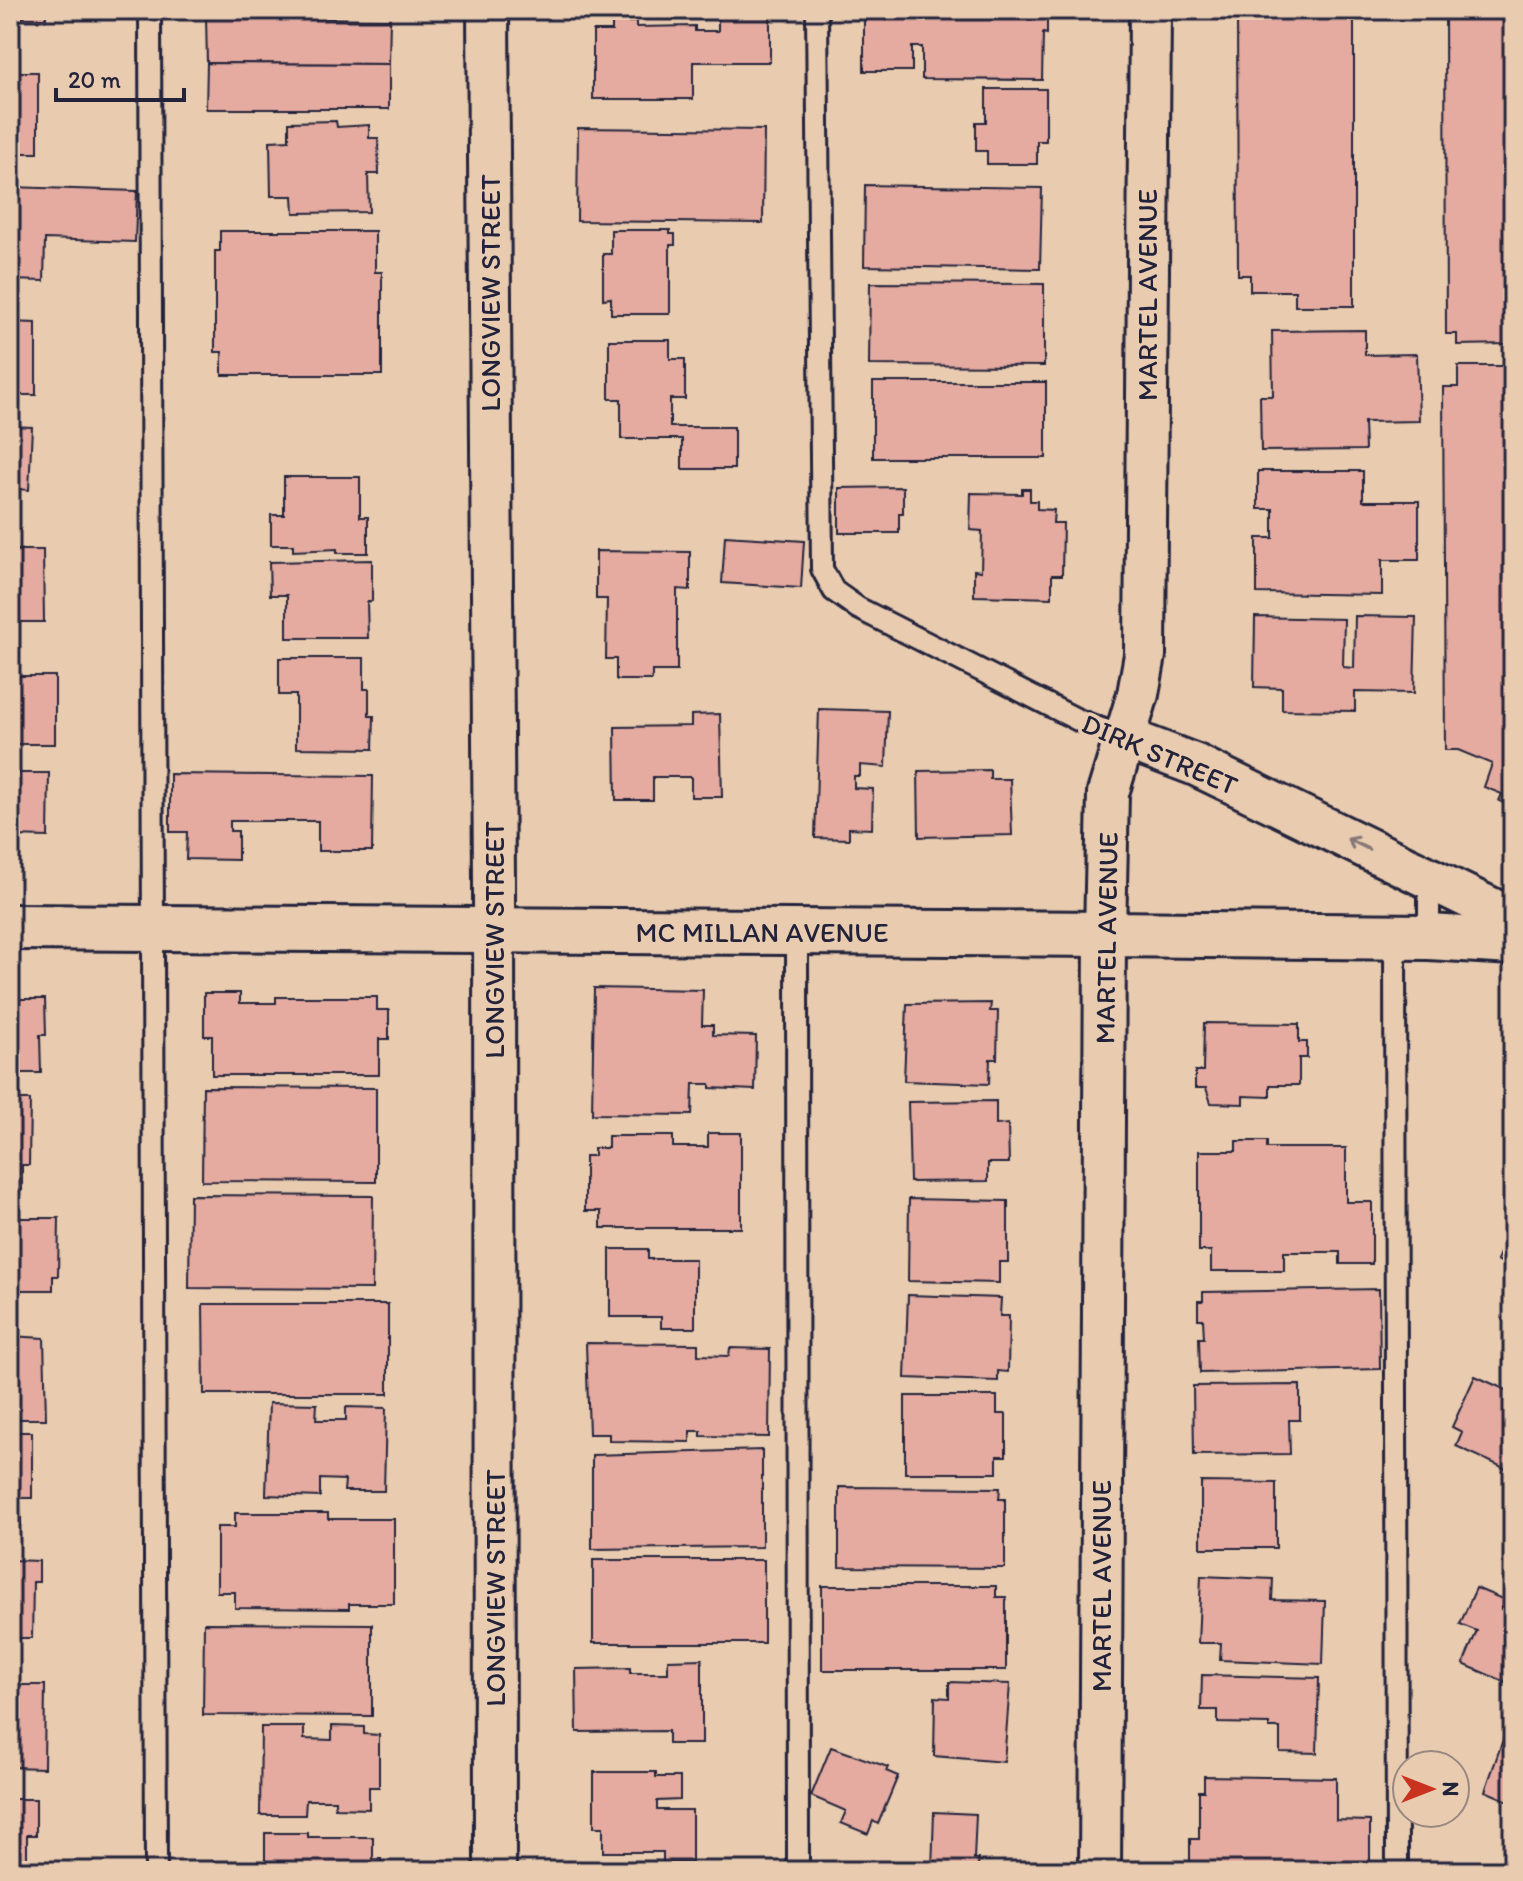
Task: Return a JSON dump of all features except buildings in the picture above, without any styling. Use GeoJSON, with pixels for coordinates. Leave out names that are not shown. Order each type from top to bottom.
{"type":"FeatureCollection","features":[{"type":"Feature","properties":{"kind":"street","name":"LONGVIEW STREET"},"geometry":{"type":"LineString","coordinates":[[488,10],[494,930],[495,1871]]}},
{"type":"Feature","properties":{"kind":"street","name":"MARTEL AVENUE"},"geometry":{"type":"LineString","coordinates":[[1100,1871],[1108,793],[1138,694],[1145,655],[1150,10]]}},
{"type":"Feature","properties":{"kind":"street","name":"DIRK STREET"},"geometry":{"type":"LineString","coordinates":[[1125,738],[1196,765],[1513,919]]}},
{"type":"Feature","properties":{"kind":"street","name":"MC MILLAN AVENUE"},"geometry":{"type":"LineString","coordinates":[[10,927],[1412,937],[1513,942]]}},
{"type":"Feature","properties":{"kind":"lane"},"geometry":{"type":"LineString","coordinates":[[150,10],[156,1871]]}},
{"type":"Feature","properties":{"kind":"lane","name":"DIRK STREET"},"geometry":{"type":"LineString","coordinates":[[817,10],[822,569],[834,591],[858,608],[1078,720],[1125,738]]}},
{"type":"Feature","properties":{"kind":"lane"},"geometry":{"type":"LineString","coordinates":[[1397,1871],[1412,937],[1429,879]]}},
{"type":"Feature","properties":{"kind":"lane"},"geometry":{"type":"LineString","coordinates":[[797,932],[798,1871]]}}]}
